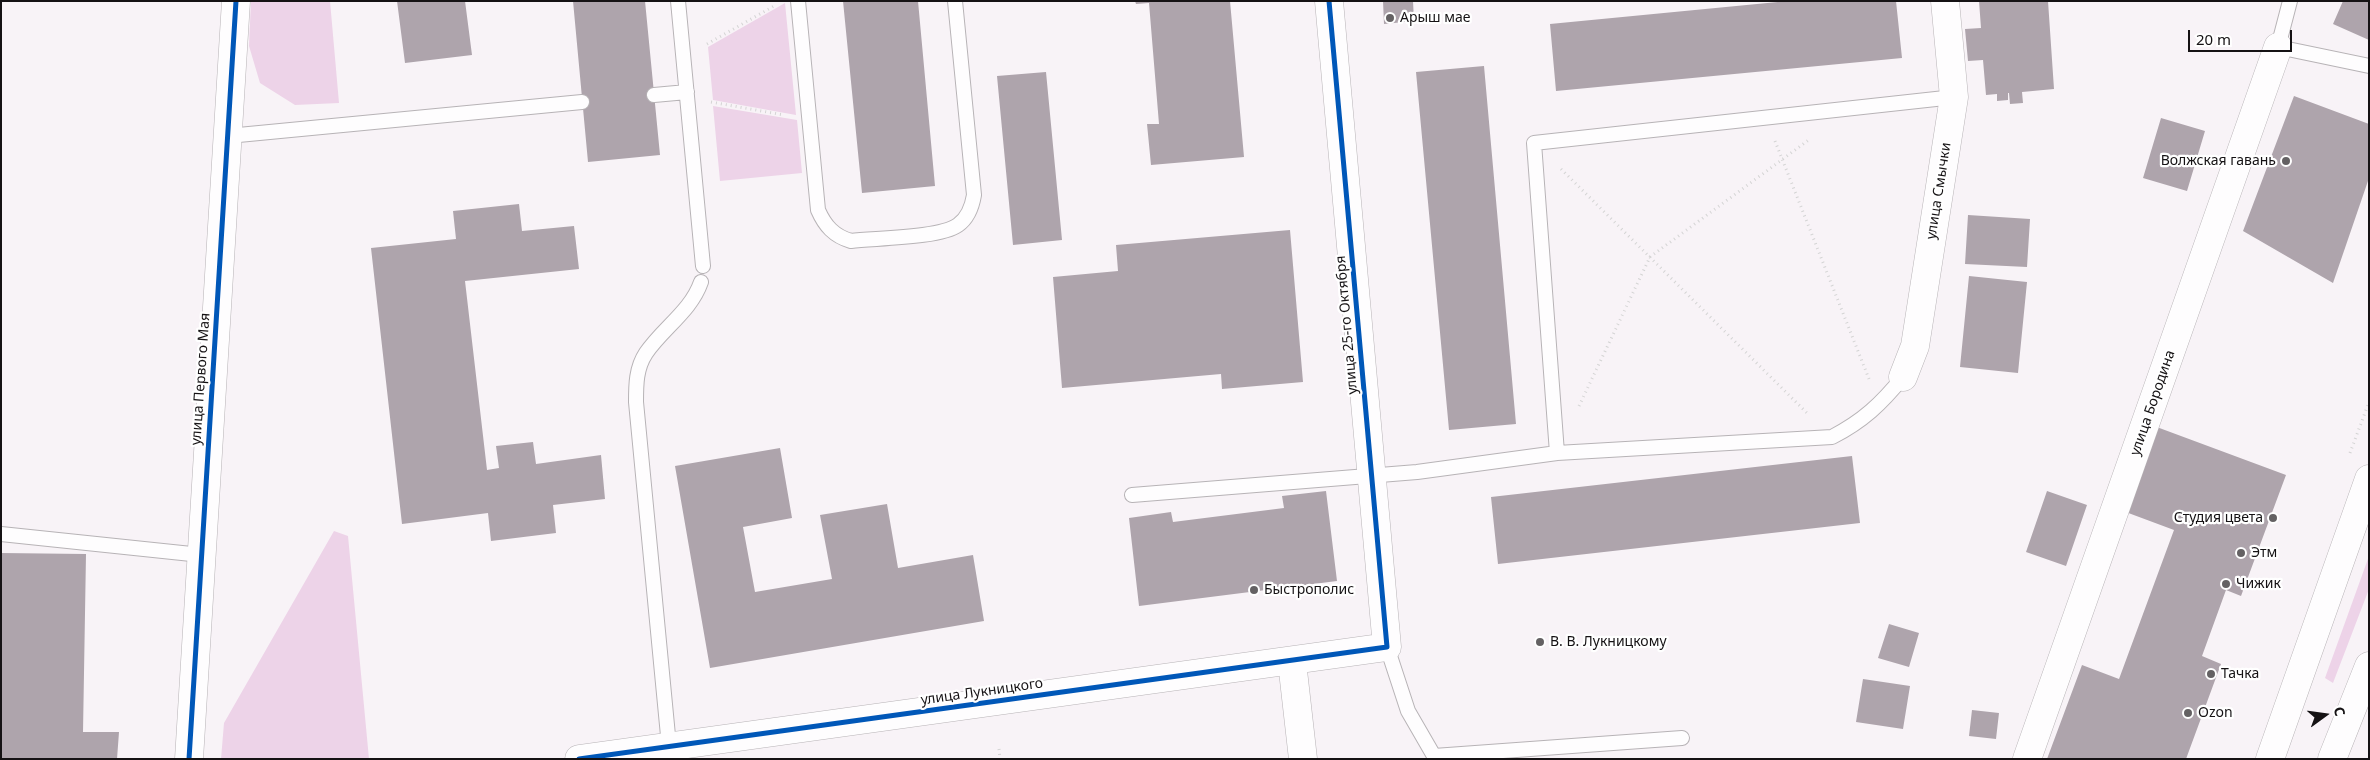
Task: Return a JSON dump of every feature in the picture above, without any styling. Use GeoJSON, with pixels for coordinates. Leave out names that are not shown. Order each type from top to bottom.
{"type":"FeatureCollection","features":[{"type":"Feature","properties":{"kind":"street","name":"улица Первого Мая"},"geometry":{"type":"LineString","coordinates":[[189,759],[236,1]]}},
{"type":"Feature","properties":{"kind":"street","name":"улица 25-го Октября"},"geometry":{"type":"LineString","coordinates":[[1329,1],[1387,647]]}},
{"type":"Feature","properties":{"kind":"street","name":"улица Смычки"},"geometry":{"type":"LineString","coordinates":[[1903,377],[1915,346],[1954,97],[1945,1]]}},
{"type":"Feature","properties":{"kind":"street","name":"улица Бородина"},"geometry":{"type":"LineString","coordinates":[[2027,759],[2278,47]]}},
{"type":"Feature","properties":{"kind":"street"},"geometry":{"type":"LineString","coordinates":[[2270,759],[2369,479]]}},
{"type":"Feature","properties":{"kind":"street","name":"улица Лукницкого"},"geometry":{"type":"LineString","coordinates":[[579,759],[1292,662],[1387,647]]}},
{"type":"Feature","properties":{"kind":"street"},"geometry":{"type":"LineString","coordinates":[[1292,662],[1303,759]]}},
{"type":"Feature","properties":{"kind":"street"},"geometry":{"type":"LineString","coordinates":[[2332,759],[2369,666]]}},
{"type":"Feature","properties":{"kind":"lane"},"geometry":{"type":"LineString","coordinates":[[678,1],[703,266]]}},
{"type":"Feature","properties":{"kind":"lane"},"geometry":{"type":"LineString","coordinates":[[798,1],[818,210],[823,222],[832,232],[841,238],[851,240],[942,232],[960,224],[972,206],[974,195],[955,1]]}},
{"type":"Feature","properties":{"kind":"lane"},"geometry":{"type":"LineString","coordinates":[[2290,1],[2278,47],[2369,66]]}},
{"type":"Feature","properties":{"kind":"lane"},"geometry":{"type":"LineString","coordinates":[[654,95],[687,95]]}},
{"type":"Feature","properties":{"kind":"lane"},"geometry":{"type":"LineString","coordinates":[[1556,453],[1534,142],[1954,97]]}},
{"type":"Feature","properties":{"kind":"lane"},"geometry":{"type":"LineString","coordinates":[[228,136],[582,102]]}},
{"type":"Feature","properties":{"kind":"lane"},"geometry":{"type":"LineString","coordinates":[[669,746],[636,402],[636,381],[646,353],[691,301],[702,282]]}},
{"type":"Feature","properties":{"kind":"lane"},"geometry":{"type":"LineString","coordinates":[[1132,495],[1372,476],[1556,453],[1832,437],[1855,426],[1880,405],[1903,377]]}},
{"type":"Feature","properties":{"kind":"lane"},"geometry":{"type":"LineString","coordinates":[[1,534],[201,555]]}},
{"type":"Feature","properties":{"kind":"lane"},"geometry":{"type":"LineString","coordinates":[[1387,647],[1408,710],[1434,756],[1682,738]]}},
{"type":"Feature","properties":{"kind":"path"},"geometry":{"type":"LineString","coordinates":[[683,58],[783,1]]}},
{"type":"Feature","properties":{"kind":"path"},"geometry":{"type":"LineString","coordinates":[[687,95],[809,119]]}},
{"type":"Feature","properties":{"kind":"path"},"geometry":{"type":"LineString","coordinates":[[1767,118],[1880,405]]}},
{"type":"Feature","properties":{"kind":"path"},"geometry":{"type":"LineString","coordinates":[[1578,409],[1650,257],[1814,137]]}},
{"type":"Feature","properties":{"kind":"path"},"geometry":{"type":"LineString","coordinates":[[1534,142],[1832,437]]}},
{"type":"Feature","properties":{"kind":"path"},"geometry":{"type":"LineString","coordinates":[[999,749],[1000,759]]}},
{"type":"Feature","properties":{"kind":"shaded area"},"geometry":{"type":"Polygon","coordinates":[[[251,1],[330,1],[339,103],[295,105],[260,83],[249,46],[251,1]]]}},
{"type":"Feature","properties":{"kind":"shaded area"},"geometry":{"type":"Polygon","coordinates":[[[785,3],[796,115],[713,100],[708,47],[785,3]]]}},
{"type":"Feature","properties":{"kind":"shaded area"},"geometry":{"type":"Polygon","coordinates":[[[713,106],[797,120],[802,173],[720,181],[713,106]]]}},
{"type":"Feature","properties":{"kind":"shaded area"},"geometry":{"type":"Polygon","coordinates":[[[334,531],[348,536],[369,759],[221,759],[224,723],[334,531]]]}},
{"type":"Feature","properties":{"kind":"shaded area"},"geometry":{"type":"Polygon","coordinates":[[[2369,556],[2369,589],[2333,683],[2325,678],[2369,556]]]}},
{"type":"Feature","properties":{"kind":"building"},"geometry":{"type":"Polygon","coordinates":[[[397,1],[465,1],[472,55],[405,63],[397,1]]]}},
{"type":"Feature","properties":{"kind":"building"},"geometry":{"type":"Polygon","coordinates":[[[573,1],[645,1],[660,155],[588,162],[573,1]]]}},
{"type":"Feature","properties":{"kind":"building"},"geometry":{"type":"Polygon","coordinates":[[[843,1],[918,1],[935,186],[862,193],[843,1]]]}},
{"type":"Feature","properties":{"kind":"building"},"geometry":{"type":"Polygon","coordinates":[[[1135,1],[1230,1],[1244,157],[1151,165],[1147,124],[1159,124],[1149,3],[1136,4],[1135,1]]]}},
{"type":"Feature","properties":{"kind":"building"},"geometry":{"type":"Polygon","coordinates":[[[1383,1],[1413,1],[1414,21],[1384,24],[1383,1]]]}},
{"type":"Feature","properties":{"kind":"building"},"geometry":{"type":"Polygon","coordinates":[[[1788,1],[1896,1],[1902,58],[1556,91],[1550,24],[1788,1]]]}},
{"type":"Feature","properties":{"kind":"building"},"geometry":{"type":"Polygon","coordinates":[[[1979,1],[2048,1],[2054,89],[2022,92],[2023,103],[2010,104],[2009,93],[2008,100],[1997,101],[1997,94],[1986,95],[1983,60],[1968,61],[1965,29],[1981,28],[1979,1]]]}},
{"type":"Feature","properties":{"kind":"building"},"geometry":{"type":"Polygon","coordinates":[[[2343,1],[2369,1],[2369,40],[2333,24],[2343,1]]]}},
{"type":"Feature","properties":{"kind":"building"},"geometry":{"type":"Polygon","coordinates":[[[1484,66],[1516,424],[1449,430],[1416,72],[1484,66]]]}},
{"type":"Feature","properties":{"kind":"building"},"geometry":{"type":"Polygon","coordinates":[[[1046,72],[1062,240],[1013,245],[997,76],[1046,72]]]}},
{"type":"Feature","properties":{"kind":"building"},"geometry":{"type":"Polygon","coordinates":[[[2294,96],[2369,124],[2369,178],[2333,283],[2243,231],[2294,96]]]}},
{"type":"Feature","properties":{"kind":"building"},"geometry":{"type":"Polygon","coordinates":[[[2161,118],[2205,131],[2187,191],[2143,178],[2161,118]]]}},
{"type":"Feature","properties":{"kind":"building"},"geometry":{"type":"Polygon","coordinates":[[[519,204],[522,231],[574,226],[579,269],[465,281],[487,470],[499,468],[496,446],[533,442],[536,464],[601,455],[605,499],[553,505],[556,533],[491,541],[488,513],[402,524],[371,248],[456,239],[453,211],[519,204]]]}},
{"type":"Feature","properties":{"kind":"building"},"geometry":{"type":"Polygon","coordinates":[[[1968,215],[2030,219],[2027,267],[1965,264],[1968,215]]]}},
{"type":"Feature","properties":{"kind":"building"},"geometry":{"type":"Polygon","coordinates":[[[1290,230],[1303,382],[1222,389],[1221,374],[1062,388],[1053,277],[1118,271],[1116,245],[1290,230]]]}},
{"type":"Feature","properties":{"kind":"building"},"geometry":{"type":"Polygon","coordinates":[[[1969,276],[2027,282],[2018,373],[1960,367],[1969,276]]]}},
{"type":"Feature","properties":{"kind":"building"},"geometry":{"type":"Polygon","coordinates":[[[2154,426],[2286,475],[2241,596],[2226,590],[2202,656],[2221,664],[2186,759],[2047,759],[2082,665],[2119,679],[2174,530],[2123,511],[2154,426]]]}},
{"type":"Feature","properties":{"kind":"building"},"geometry":{"type":"Polygon","coordinates":[[[780,448],[792,518],[743,527],[755,592],[832,579],[820,515],[887,504],[898,568],[973,555],[984,621],[710,668],[675,466],[780,448]]]}},
{"type":"Feature","properties":{"kind":"building"},"geometry":{"type":"Polygon","coordinates":[[[1852,456],[1860,523],[1498,564],[1491,497],[1852,456]]]}},
{"type":"Feature","properties":{"kind":"building"},"geometry":{"type":"Polygon","coordinates":[[[1326,491],[1337,581],[1139,606],[1129,518],[1171,512],[1173,522],[1284,508],[1282,496],[1326,491]]]}},
{"type":"Feature","properties":{"kind":"building"},"geometry":{"type":"Polygon","coordinates":[[[2047,491],[2087,505],[2066,566],[2026,552],[2047,491]]]}},
{"type":"Feature","properties":{"kind":"building"},"geometry":{"type":"Polygon","coordinates":[[[1,553],[86,554],[83,732],[119,732],[117,759],[1,759],[1,553]]]}},
{"type":"Feature","properties":{"kind":"building"},"geometry":{"type":"Polygon","coordinates":[[[1889,624],[1919,633],[1909,667],[1878,658],[1889,624]]]}},
{"type":"Feature","properties":{"kind":"building"},"geometry":{"type":"Polygon","coordinates":[[[1863,679],[1910,686],[1903,729],[1856,722],[1863,679]]]}},
{"type":"Feature","properties":{"kind":"building"},"geometry":{"type":"Polygon","coordinates":[[[1972,710],[1999,713],[1996,739],[1969,736],[1972,710]]]}},
{"type":"Feature","properties":{"kind":"cycle path"},"geometry":{"type":"LineString","coordinates":[[189,759],[236,1]]}},
{"type":"Feature","properties":{"kind":"cycle path"},"geometry":{"type":"LineString","coordinates":[[579,759],[1387,647],[1329,1]]}},
{"type":"Feature","properties":{"kind":"place","name":"Арыш мае"},"geometry":{"type":"Point","coordinates":[1390,18]}},
{"type":"Feature","properties":{"kind":"place","name":"Волжская гавань"},"geometry":{"type":"Point","coordinates":[2286,161]}},
{"type":"Feature","properties":{"kind":"place","name":"Студия цвета"},"geometry":{"type":"Point","coordinates":[2273,518]}},
{"type":"Feature","properties":{"kind":"place","name":"Этм"},"geometry":{"type":"Point","coordinates":[2241,553]}},
{"type":"Feature","properties":{"kind":"place","name":"Чижик"},"geometry":{"type":"Point","coordinates":[2226,584]}},
{"type":"Feature","properties":{"kind":"place","name":"Быстрополис"},"geometry":{"type":"Point","coordinates":[1254,590]}},
{"type":"Feature","properties":{"kind":"place","name":"В. В. Лукницкому"},"geometry":{"type":"Point","coordinates":[1540,642]}},
{"type":"Feature","properties":{"kind":"place","name":"Тачка"},"geometry":{"type":"Point","coordinates":[2211,674]}},
{"type":"Feature","properties":{"kind":"place","name":"Ozon"},"geometry":{"type":"Point","coordinates":[2188,713]}}]}
